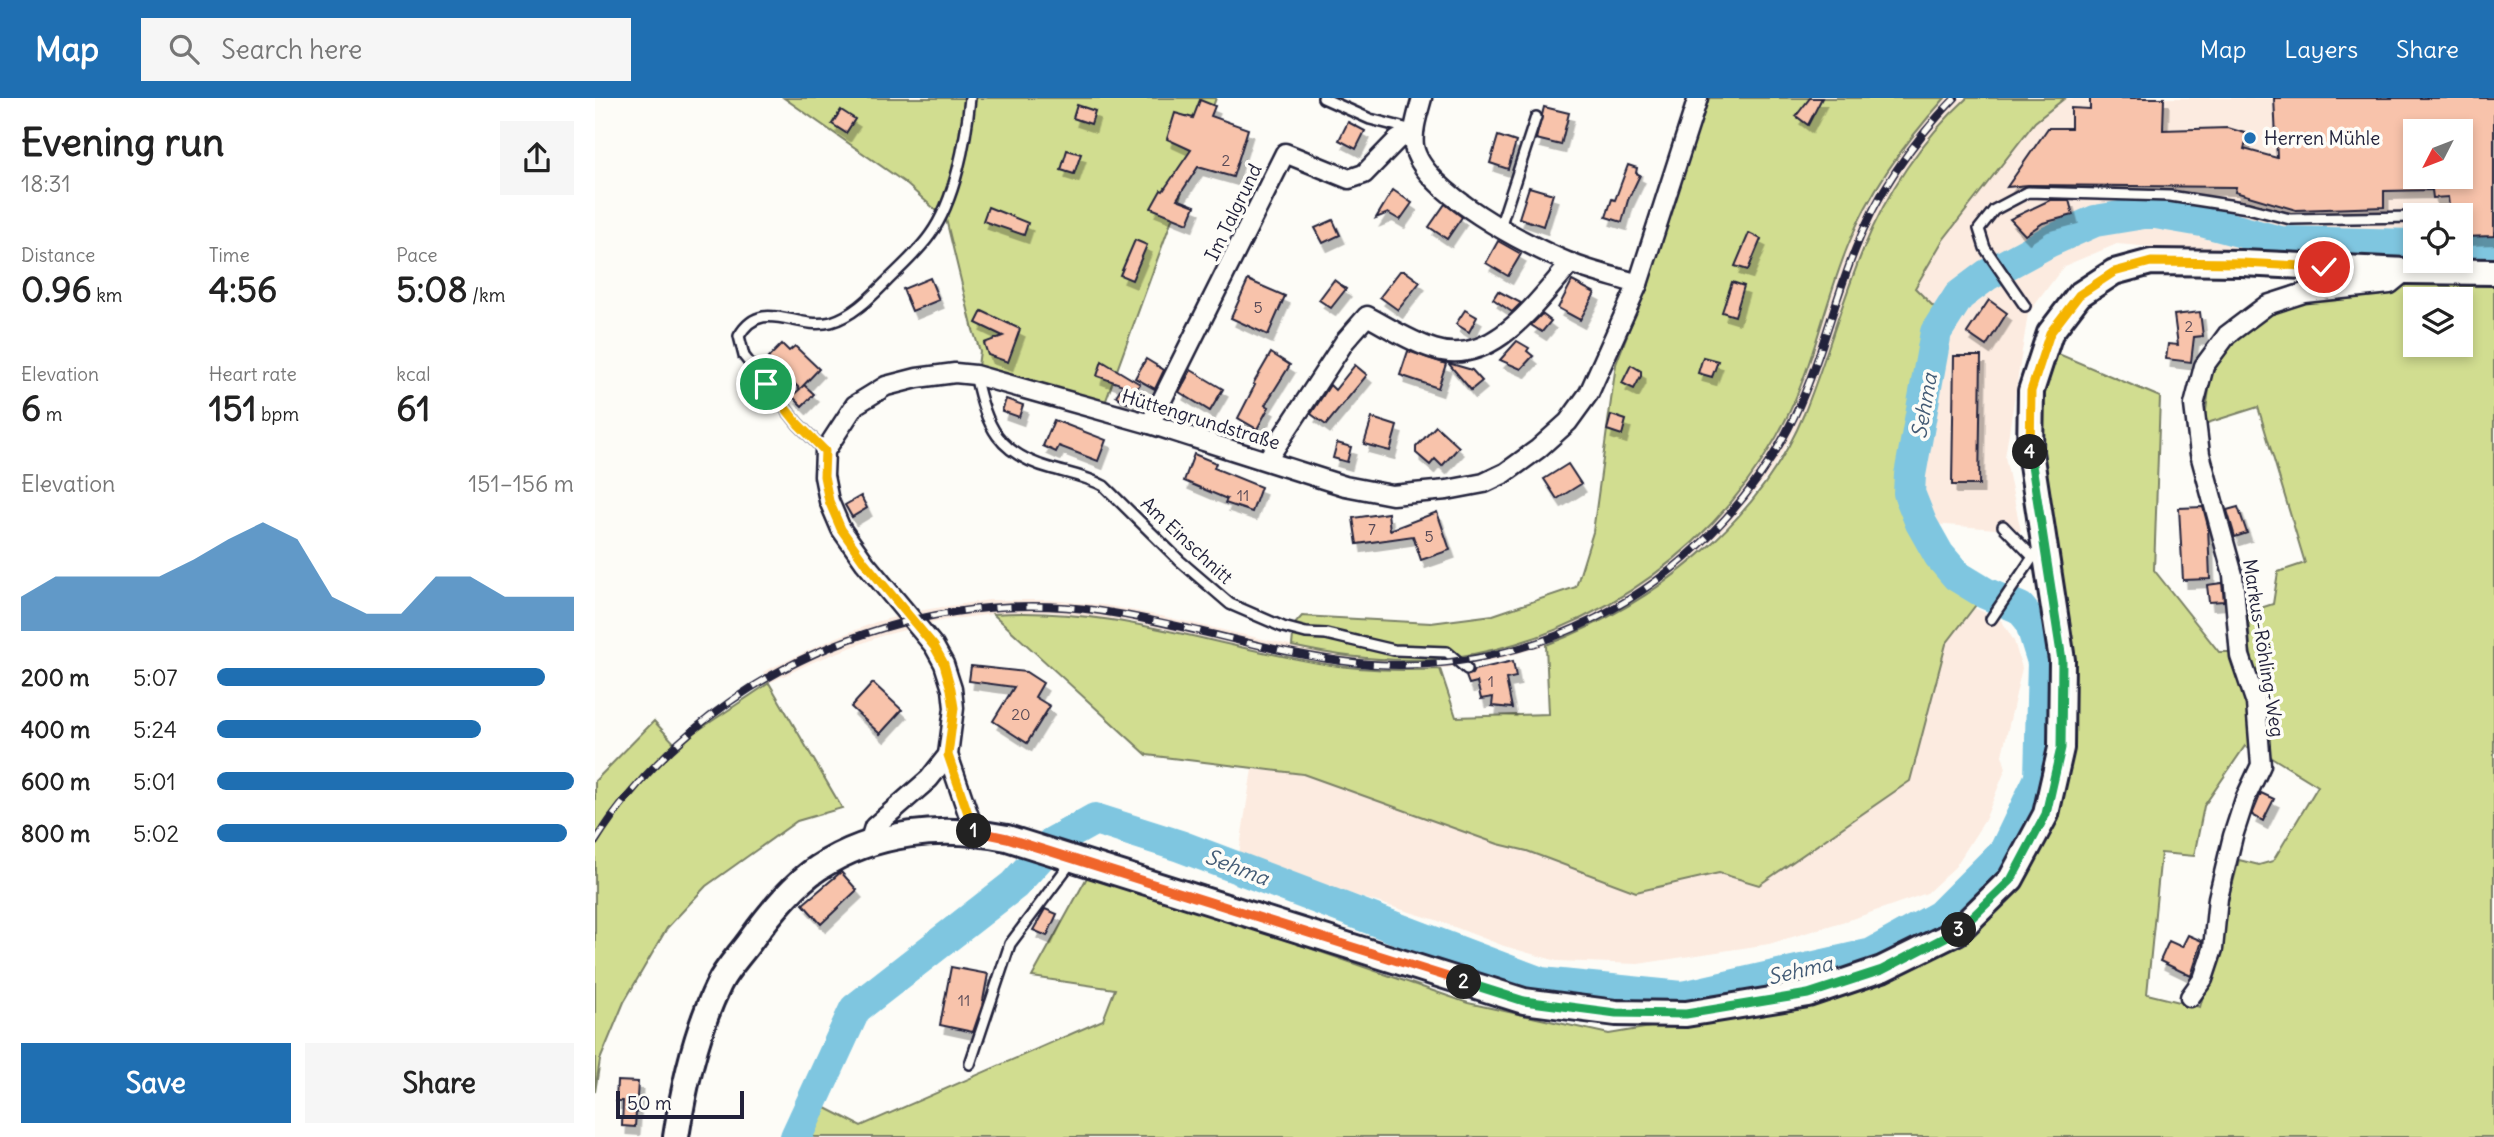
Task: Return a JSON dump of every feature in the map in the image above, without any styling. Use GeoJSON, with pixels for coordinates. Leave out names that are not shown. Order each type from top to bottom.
{"type":"FeatureCollection","features":[{"type":"Feature","properties":{"kind":"main road"},"geometry":{"type":"LineString","coordinates":[[676,1137],[691,1058],[719,982],[774,908],[817,868],[869,843],[934,831],[974,831],[1030,846],[1524,1001],[1616,1013],[1686,1014],[1808,994],[1882,970],[1957,932],[2011,880],[2046,814],[2061,748],[2062,660],[2039,557],[2030,452],[2031,391],[2050,333],[2079,295],[2114,272],[2151,262],[2242,263],[2403,271]]}},
{"type":"Feature","properties":{"kind":"main road"},"geometry":{"type":"LineString","coordinates":[[2473,269],[2494,272]]}},
{"type":"Feature","properties":{"kind":"street"},"geometry":{"type":"LineString","coordinates":[[1422,98],[1414,130],[1414,148],[1424,170],[1469,210],[1571,263],[1638,284]]}},
{"type":"Feature","properties":{"kind":"street","name":"Hüttengrundstraße"},"geometry":{"type":"LineString","coordinates":[[825,451],[855,405],[886,386],[917,378],[955,373],[975,375],[1150,425],[1345,486],[1392,495],[1447,490],[1484,483],[1505,473],[1538,449],[1568,422],[1589,393],[1638,284],[1698,98]]}},
{"type":"Feature","properties":{"kind":"street","name":"Im Talgrund"},"geometry":{"type":"LineString","coordinates":[[1150,425],[1285,153],[1349,179],[1364,174],[1397,139],[1414,130]]}},
{"type":"Feature","properties":{"kind":"street"},"geometry":{"type":"LineString","coordinates":[[1267,460],[1345,341],[1367,316],[1435,350],[1467,353],[1492,341],[1517,323],[1571,263]]}},
{"type":"Feature","properties":{"kind":"street","name":"Markus-Röhling-Weg"},"geometry":{"type":"LineString","coordinates":[[2190,997],[2203,979],[2213,949],[2218,898],[2234,836],[2245,799],[2261,765],[2256,703],[2240,656],[2234,575],[2200,454],[2194,405],[2204,366],[2227,335],[2267,305],[2304,293],[2390,284],[2404,273]]}},
{"type":"Feature","properties":{"kind":"street"},"geometry":{"type":"LineString","coordinates":[[825,451],[824,476],[829,501],[841,529],[865,563],[934,646],[944,664],[954,708],[948,755],[974,831]]}},
{"type":"Feature","properties":{"kind":"street"},"geometry":{"type":"LineString","coordinates":[[869,843],[874,827],[929,779],[948,755]]}},
{"type":"Feature","properties":{"kind":"lane"},"geometry":{"type":"LineString","coordinates":[[825,451],[798,424],[744,356],[739,336],[753,319],[762,316],[820,325],[835,321],[865,303],[891,277],[929,236],[942,216],[960,153],[970,98]]}},
{"type":"Feature","properties":{"kind":"lane"},"geometry":{"type":"LineString","coordinates":[[1323,98],[1370,119],[1414,130]]}},
{"type":"Feature","properties":{"kind":"lane"},"geometry":{"type":"LineString","coordinates":[[1500,227],[1536,117]]}},
{"type":"Feature","properties":{"kind":"lane"},"geometry":{"type":"LineString","coordinates":[[2025,306],[1985,248],[1979,229],[1994,210],[2028,192],[2170,196],[2248,208],[2290,219],[2403,217]]}},
{"type":"Feature","properties":{"kind":"lane","name":"Am Einschnitt"},"geometry":{"type":"LineString","coordinates":[[975,375],[985,416],[1000,442],[1037,465],[1089,477],[1104,486],[1179,561],[1230,604],[1283,627],[1306,633],[1326,634],[1394,650],[1447,652],[1468,669]]}},
{"type":"Feature","properties":{"kind":"lane"},"geometry":{"type":"LineString","coordinates":[[1991,619],[2039,557],[2003,526]]}},
{"type":"Feature","properties":{"kind":"lane"},"geometry":{"type":"LineString","coordinates":[[970,1064],[1010,944],[1068,858]]}},
{"type":"Feature","properties":{"kind":"shaded area"},"geometry":{"type":"Polygon","coordinates":[[[1945,98],[1967,98],[1918,152],[1887,199],[1863,249],[1803,417],[1771,472],[1729,524],[1679,572],[1600,623],[1546,645],[1496,660],[1440,669],[1402,670],[1319,663],[1129,621],[1050,612],[993,614],[945,620],[881,636],[813,662],[769,683],[763,672],[876,622],[917,611],[989,600],[1049,600],[1104,605],[1320,652],[1401,660],[1456,657],[1493,649],[1543,635],[1594,613],[1671,562],[1696,540],[1742,490],[1790,410],[1849,242],[1862,215],[1906,143],[1945,98]]]}},
{"type":"Feature","properties":{"kind":"shaded area"},"geometry":{"type":"Polygon","coordinates":[[[2065,98],[2494,98],[2494,263],[2473,263],[2473,203],[2403,203],[2403,264],[2366,265],[2117,244],[2064,266],[2028,314],[2005,457],[2021,531],[1921,523],[1909,493],[1915,288],[1943,240],[2035,122],[2065,98]]]}},
{"type":"Feature","properties":{"kind":"shaded area"},"geometry":{"type":"Polygon","coordinates":[[[1975,608],[2002,621],[2014,641],[2022,668],[2002,755],[2006,768],[1985,820],[1955,867],[1927,893],[1858,917],[1769,944],[1638,964],[1557,961],[1504,946],[1436,920],[1238,860],[1252,769],[1303,774],[1498,844],[1527,851],[1636,892],[1719,873],[1759,885],[1910,781],[1946,644],[1975,608]]]}},
{"type":"Feature","properties":{"kind":"green space"},"geometry":{"type":"Polygon","coordinates":[[[784,98],[1216,98],[1105,403],[978,366],[980,351],[946,219],[904,182],[784,98]]]}},
{"type":"Feature","properties":{"kind":"green space"},"geometry":{"type":"Polygon","coordinates":[[[1707,98],[1945,98],[1903,148],[1868,203],[1841,264],[1806,371],[1789,413],[1763,460],[1731,503],[1694,542],[1652,576],[1607,605],[1558,629],[1508,646],[1455,657],[1394,660],[1353,657],[1292,646],[1294,625],[1302,616],[1431,623],[1493,615],[1576,587],[1593,532],[1616,364],[1644,291],[1707,98]]]}},
{"type":"Feature","properties":{"kind":"green space"},"geometry":{"type":"Polygon","coordinates":[[[1967,98],[2065,98],[2035,122],[1943,240],[1915,288],[1946,319],[1910,475],[1909,493],[1921,523],[1939,555],[1957,576],[1985,593],[1946,644],[1910,781],[1759,885],[1719,873],[1636,892],[1527,851],[1498,844],[1303,774],[1147,755],[993,614],[1035,613],[1117,621],[1333,665],[1379,669],[1440,669],[1456,717],[1549,714],[1546,645],[1586,628],[1663,583],[1731,525],[1759,491],[1784,454],[1804,414],[1855,270],[1883,208],[1920,149],[1967,98]]]}},
{"type":"Feature","properties":{"kind":"green space"},"geometry":{"type":"Polygon","coordinates":[[[2411,279],[2494,280],[2494,1137],[809,1137],[822,1106],[861,1126],[1103,1020],[1115,989],[1032,977],[1090,872],[1468,1003],[1609,1034],[1829,997],[1916,966],[1962,935],[2021,882],[2070,755],[2043,508],[2041,390],[2054,352],[2160,397],[2154,570],[2219,652],[2233,652],[2251,707],[2251,750],[2245,746],[2204,806],[2194,856],[2161,853],[2147,994],[2200,1007],[2239,860],[2259,865],[2273,861],[2318,786],[2268,755],[2250,649],[2248,612],[2273,604],[2278,572],[2305,563],[2258,407],[2204,424],[2211,376],[2229,343],[2271,309],[2411,279]]]}},
{"type":"Feature","properties":{"kind":"green space"},"geometry":{"type":"Polygon","coordinates":[[[769,683],[842,808],[797,821],[706,886],[667,928],[624,1002],[600,1060],[595,1092],[595,781],[654,721],[676,745],[769,683]]]}},
{"type":"Feature","properties":{"kind":"building"},"geometry":{"type":"Polygon","coordinates":[[[1810,98],[1822,98],[1808,125],[1796,116],[1810,98]]]}},
{"type":"Feature","properties":{"kind":"building"},"geometry":{"type":"Polygon","coordinates":[[[2090,98],[2164,98],[2163,130],[2228,128],[2248,134],[2244,149],[2277,158],[2274,98],[2494,98],[2494,236],[2473,237],[2473,203],[2449,203],[2448,197],[2433,198],[2432,190],[2384,191],[2384,207],[2296,210],[2235,192],[2236,187],[2007,187],[2048,128],[2071,128],[2071,108],[2090,109],[2090,98]]]}},
{"type":"Feature","properties":{"kind":"building"},"geometry":{"type":"Polygon","coordinates":[[[1200,100],[1215,106],[1211,116],[1248,129],[1233,177],[1198,167],[1177,199],[1195,206],[1188,223],[1151,208],[1191,150],[1167,139],[1175,113],[1193,118],[1200,100]]]}},
{"type":"Feature","properties":{"kind":"building"},"geometry":{"type":"Polygon","coordinates":[[[1077,105],[1095,111],[1091,124],[1073,118],[1077,105]]]}},
{"type":"Feature","properties":{"kind":"building"},"geometry":{"type":"Polygon","coordinates":[[[1544,107],[1569,113],[1561,145],[1536,139],[1544,107]]]}},
{"type":"Feature","properties":{"kind":"building"},"geometry":{"type":"Polygon","coordinates":[[[841,110],[855,119],[846,133],[832,124],[841,110]]]}},
{"type":"Feature","properties":{"kind":"building"},"geometry":{"type":"Polygon","coordinates":[[[1348,122],[1365,131],[1356,149],[1339,140],[1348,122]]]}},
{"type":"Feature","properties":{"kind":"building"},"geometry":{"type":"Polygon","coordinates":[[[1498,136],[1516,142],[1508,169],[1490,163],[1498,136]]]}},
{"type":"Feature","properties":{"kind":"building"},"geometry":{"type":"Polygon","coordinates":[[[1067,150],[1081,154],[1074,174],[1061,170],[1067,150]]]}},
{"type":"Feature","properties":{"kind":"building"},"geometry":{"type":"Polygon","coordinates":[[[1628,165],[1637,168],[1636,173],[1640,175],[1628,200],[1622,222],[1606,217],[1628,165]]]}},
{"type":"Feature","properties":{"kind":"building"},"geometry":{"type":"Polygon","coordinates":[[[1529,187],[1553,194],[1543,226],[1519,218],[1529,187]]]}},
{"type":"Feature","properties":{"kind":"building"},"geometry":{"type":"Polygon","coordinates":[[[1393,190],[1412,203],[1400,220],[1388,213],[1376,218],[1393,190]]]}},
{"type":"Feature","properties":{"kind":"building"},"geometry":{"type":"Polygon","coordinates":[[[2050,200],[2069,200],[2073,215],[2043,223],[2025,235],[2010,219],[2050,200]]]}},
{"type":"Feature","properties":{"kind":"building"},"geometry":{"type":"Polygon","coordinates":[[[1445,204],[1462,217],[1447,239],[1429,227],[1445,204]]]}},
{"type":"Feature","properties":{"kind":"building"},"geometry":{"type":"Polygon","coordinates":[[[988,207],[1028,223],[1024,235],[983,221],[988,207]]]}},
{"type":"Feature","properties":{"kind":"building"},"geometry":{"type":"Polygon","coordinates":[[[1333,220],[1340,235],[1323,243],[1315,228],[1333,220]]]}},
{"type":"Feature","properties":{"kind":"building"},"geometry":{"type":"Polygon","coordinates":[[[1749,233],[1761,239],[1748,270],[1735,266],[1749,233]]]}},
{"type":"Feature","properties":{"kind":"building"},"geometry":{"type":"Polygon","coordinates":[[[1135,240],[1147,245],[1132,280],[1120,275],[1135,240]]]}},
{"type":"Feature","properties":{"kind":"building"},"geometry":{"type":"Polygon","coordinates":[[[1498,241],[1521,254],[1508,276],[1486,263],[1498,241]]]}},
{"type":"Feature","properties":{"kind":"building"},"geometry":{"type":"Polygon","coordinates":[[[1400,271],[1405,271],[1420,282],[1398,310],[1380,297],[1400,271]]]}},
{"type":"Feature","properties":{"kind":"building"},"geometry":{"type":"Polygon","coordinates":[[[930,278],[939,300],[912,311],[903,289],[930,278]]]}},
{"type":"Feature","properties":{"kind":"building"},"geometry":{"type":"Polygon","coordinates":[[[1248,280],[1285,296],[1268,335],[1231,318],[1248,280]]]}},
{"type":"Feature","properties":{"kind":"building"},"geometry":{"type":"Polygon","coordinates":[[[1334,280],[1346,289],[1331,308],[1319,300],[1334,280]]]}},
{"type":"Feature","properties":{"kind":"building"},"geometry":{"type":"Polygon","coordinates":[[[1572,281],[1595,293],[1580,320],[1558,308],[1572,281]]]}},
{"type":"Feature","properties":{"kind":"building"},"geometry":{"type":"Polygon","coordinates":[[[1732,282],[1744,286],[1735,316],[1722,312],[1732,282]]]}},
{"type":"Feature","properties":{"kind":"building"},"geometry":{"type":"Polygon","coordinates":[[[1498,291],[1521,303],[1512,312],[1493,299],[1498,291]]]}},
{"type":"Feature","properties":{"kind":"building"},"geometry":{"type":"Polygon","coordinates":[[[1989,300],[2007,313],[1986,346],[1967,333],[1989,300]]]}},
{"type":"Feature","properties":{"kind":"building"},"geometry":{"type":"Polygon","coordinates":[[[1465,310],[1477,317],[1469,332],[1456,324],[1465,310]]]}},
{"type":"Feature","properties":{"kind":"building"},"geometry":{"type":"Polygon","coordinates":[[[982,311],[1020,329],[1008,362],[988,355],[984,343],[1003,336],[976,323],[982,311]]]}},
{"type":"Feature","properties":{"kind":"building"},"geometry":{"type":"Polygon","coordinates":[[[2200,312],[2203,336],[2194,337],[2191,362],[2166,359],[2168,344],[2178,345],[2174,315],[2200,312]]]}},
{"type":"Feature","properties":{"kind":"building"},"geometry":{"type":"Polygon","coordinates":[[[1542,314],[1551,321],[1542,332],[1531,325],[1542,314]]]}},
{"type":"Feature","properties":{"kind":"building"},"geometry":{"type":"Polygon","coordinates":[[[1517,341],[1529,348],[1527,351],[1533,356],[1521,369],[1500,360],[1517,341]]]}},
{"type":"Feature","properties":{"kind":"building"},"geometry":{"type":"Polygon","coordinates":[[[782,344],[789,351],[795,346],[819,369],[801,388],[804,385],[814,394],[802,406],[792,396],[800,389],[768,358],[782,344]]]}},
{"type":"Feature","properties":{"kind":"building"},"geometry":{"type":"Polygon","coordinates":[[[1408,351],[1446,364],[1438,388],[1400,375],[1408,351]]]}},
{"type":"Feature","properties":{"kind":"building"},"geometry":{"type":"Polygon","coordinates":[[[1271,353],[1290,365],[1265,405],[1269,407],[1257,429],[1238,418],[1271,353]]]}},
{"type":"Feature","properties":{"kind":"building"},"geometry":{"type":"Polygon","coordinates":[[[1954,356],[1981,356],[1979,485],[1952,485],[1954,356]]]}},
{"type":"Feature","properties":{"kind":"building"},"geometry":{"type":"Polygon","coordinates":[[[1703,357],[1718,361],[1712,377],[1698,373],[1703,357]]]}},
{"type":"Feature","properties":{"kind":"building"},"geometry":{"type":"Polygon","coordinates":[[[1146,359],[1164,370],[1155,389],[1135,378],[1146,359]]]}},
{"type":"Feature","properties":{"kind":"building"},"geometry":{"type":"Polygon","coordinates":[[[1102,361],[1140,384],[1127,403],[1116,396],[1123,385],[1097,376],[1102,361]]]}},
{"type":"Feature","properties":{"kind":"building"},"geometry":{"type":"Polygon","coordinates":[[[1448,363],[1472,370],[1482,381],[1471,390],[1448,363]]]}},
{"type":"Feature","properties":{"kind":"building"},"geometry":{"type":"Polygon","coordinates":[[[1355,365],[1367,375],[1326,425],[1311,414],[1330,385],[1335,390],[1355,365]]]}},
{"type":"Feature","properties":{"kind":"building"},"geometry":{"type":"Polygon","coordinates":[[[1631,365],[1641,371],[1634,389],[1622,383],[1631,365]]]}},
{"type":"Feature","properties":{"kind":"building"},"geometry":{"type":"Polygon","coordinates":[[[1191,370],[1223,389],[1210,411],[1179,392],[1191,370]]]}},
{"type":"Feature","properties":{"kind":"building"},"geometry":{"type":"Polygon","coordinates":[[[1006,399],[1023,405],[1019,417],[1002,411],[1006,399]]]}},
{"type":"Feature","properties":{"kind":"building"},"geometry":{"type":"Polygon","coordinates":[[[1611,415],[1626,420],[1622,435],[1607,430],[1611,415]]]}},
{"type":"Feature","properties":{"kind":"building"},"geometry":{"type":"Polygon","coordinates":[[[1372,418],[1397,426],[1390,451],[1364,444],[1372,418]]]}},
{"type":"Feature","properties":{"kind":"building"},"geometry":{"type":"Polygon","coordinates":[[[1054,420],[1106,440],[1098,461],[1059,446],[1056,452],[1043,446],[1054,420]]]}},
{"type":"Feature","properties":{"kind":"building"},"geometry":{"type":"Polygon","coordinates":[[[1436,426],[1459,447],[1442,466],[1435,459],[1430,465],[1416,453],[1416,447],[1436,426]]]}},
{"type":"Feature","properties":{"kind":"building"},"geometry":{"type":"Polygon","coordinates":[[[1337,443],[1351,447],[1347,462],[1333,458],[1337,443]]]}},
{"type":"Feature","properties":{"kind":"building"},"geometry":{"type":"Polygon","coordinates":[[[1194,454],[1216,463],[1214,468],[1261,487],[1252,512],[1225,503],[1227,499],[1184,481],[1194,454]]]}},
{"type":"Feature","properties":{"kind":"building"},"geometry":{"type":"Polygon","coordinates":[[[1568,464],[1581,484],[1557,499],[1544,479],[1568,464]]]}},
{"type":"Feature","properties":{"kind":"building"},"geometry":{"type":"Polygon","coordinates":[[[861,496],[867,508],[852,517],[845,505],[861,496]]]}},
{"type":"Feature","properties":{"kind":"building"},"geometry":{"type":"Polygon","coordinates":[[[2203,507],[2208,526],[2210,579],[2183,580],[2179,508],[2203,507]]]}},
{"type":"Feature","properties":{"kind":"building"},"geometry":{"type":"Polygon","coordinates":[[[2238,507],[2247,533],[2235,537],[2227,510],[2238,507]]]}},
{"type":"Feature","properties":{"kind":"building"},"geometry":{"type":"Polygon","coordinates":[[[1437,512],[1450,550],[1421,560],[1413,536],[1357,544],[1353,518],[1388,513],[1390,530],[1437,512]]]}},
{"type":"Feature","properties":{"kind":"building"},"geometry":{"type":"Polygon","coordinates":[[[2222,583],[2224,601],[2209,602],[2207,585],[2222,583]]]}},
{"type":"Feature","properties":{"kind":"building"},"geometry":{"type":"Polygon","coordinates":[[[1513,661],[1516,677],[1506,679],[1512,708],[1492,706],[1493,697],[1481,699],[1477,682],[1469,684],[1466,676],[1474,670],[1513,661]]]}},
{"type":"Feature","properties":{"kind":"building"},"geometry":{"type":"Polygon","coordinates":[[[971,666],[1026,672],[1043,683],[1035,697],[1050,706],[1027,743],[993,721],[1014,687],[969,681],[971,666]]]}},
{"type":"Feature","properties":{"kind":"building"},"geometry":{"type":"Polygon","coordinates":[[[873,683],[902,710],[880,734],[851,707],[873,683]]]}},
{"type":"Feature","properties":{"kind":"building"},"geometry":{"type":"Polygon","coordinates":[[[2261,793],[2274,799],[2263,821],[2252,815],[2261,793]]]}},
{"type":"Feature","properties":{"kind":"building"},"geometry":{"type":"Polygon","coordinates":[[[841,872],[857,890],[821,924],[803,904],[841,872]]]}},
{"type":"Feature","properties":{"kind":"building"},"geometry":{"type":"Polygon","coordinates":[[[1045,909],[1057,914],[1047,936],[1033,930],[1045,909]]]}},
{"type":"Feature","properties":{"kind":"building"},"geometry":{"type":"Polygon","coordinates":[[[2188,935],[2202,941],[2191,976],[2160,961],[2169,941],[2182,947],[2188,935]]]}},
{"type":"Feature","properties":{"kind":"building"},"geometry":{"type":"Polygon","coordinates":[[[951,967],[988,974],[982,1006],[973,1032],[940,1025],[951,967]]]}},
{"type":"Feature","properties":{"kind":"building"},"geometry":{"type":"Polygon","coordinates":[[[617,1081],[638,1082],[635,1127],[622,1126],[623,1101],[616,1101],[617,1081]]]}},
{"type":"Feature","properties":{"kind":"waterway","name":"Sehma"},"geometry":{"type":"LineString","coordinates":[[796,1137],[855,1009],[1014,885],[1052,843],[1095,819],[1180,846],[1541,983],[1682,997],[1872,954],[1940,916],[2005,851],[2040,778],[2043,662],[2030,620],[2020,608],[1985,593],[1957,576],[1939,555],[1921,523],[1909,493],[1936,332],[1959,296],[1987,275],[2048,242],[2095,221],[2150,212],[2202,221],[2280,242],[2403,245]]}},
{"type":"Feature","properties":{"kind":"waterway","name":"Sehma"},"geometry":{"type":"LineString","coordinates":[[2473,247],[2494,248]]}},
{"type":"Feature","properties":{"kind":"railway"},"geometry":{"type":"LineString","coordinates":[[595,842],[639,783],[691,732],[750,689],[814,654],[883,628],[954,612],[1028,606],[1101,611],[1311,656],[1341,661],[1406,665],[1471,659],[1504,652],[1566,632],[1596,618],[1657,580],[1686,557],[1712,533],[1759,477],[1778,447],[1804,395],[1847,271],[1874,208],[1910,150],[1955,98]]}},
{"type":"Feature","properties":{"kind":"place","name":"Herren Mühle"},"geometry":{"type":"Point","coordinates":[2250,138]}},
{"type":"Feature","properties":{"kind":"route"},"geometry":{"type":"LineString","coordinates":[[766,384],[798,424],[825,451],[824,476],[829,501],[841,529],[865,563],[934,646],[944,664],[954,708],[948,755],[974,831],[1007,838],[1524,1001],[1616,1013],[1686,1014],[1808,994],[1882,970],[1957,932],[2011,880],[2046,814],[2061,748],[2062,660],[2030,452],[2031,391],[2050,333],[2079,295],[2114,272],[2151,262],[2324,267]]}}]}
